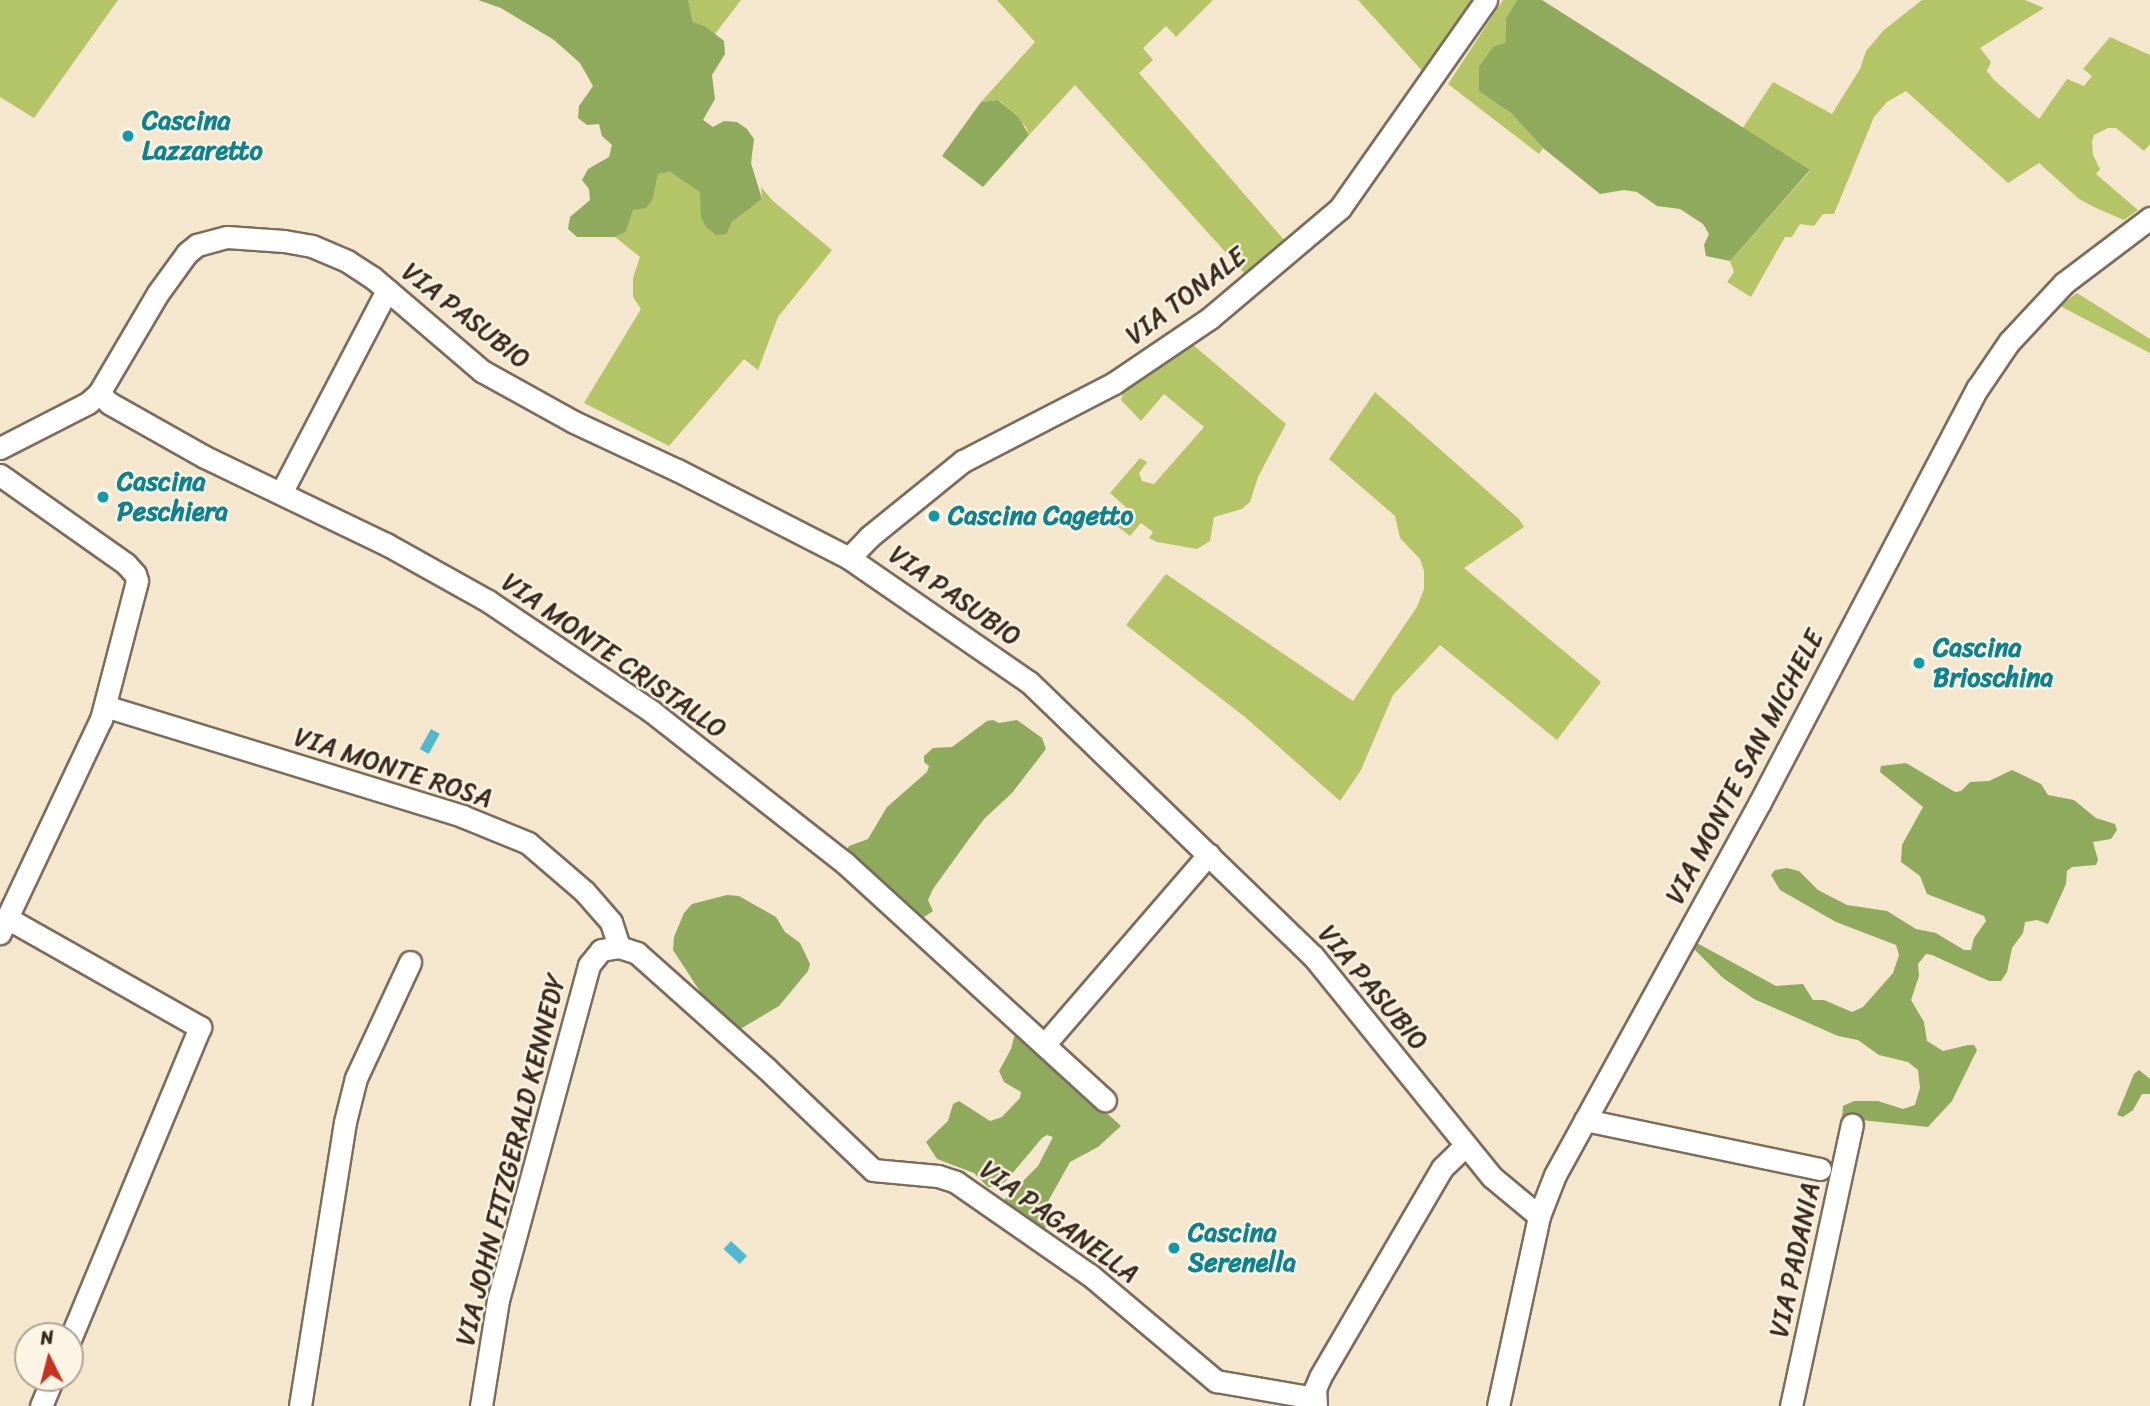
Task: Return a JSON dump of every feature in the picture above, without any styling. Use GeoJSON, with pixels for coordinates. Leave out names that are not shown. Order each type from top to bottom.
{"type":"FeatureCollection","features":[{"type":"Feature","properties":{"kind":"street","name":"VIA TONALE"},"geometry":{"type":"LineString","coordinates":[[849,558],[869,537],[963,461],[1114,383],[1210,318],[1340,208],[1486,0]]}},
{"type":"Feature","properties":{"kind":"street","name":"VIA MONTE SAN MICHELE"},"geometry":{"type":"LineString","coordinates":[[1497,1406],[1539,1216],[1555,1175],[1760,802],[1977,389],[2009,342],[2064,284],[2150,218]]}},
{"type":"Feature","properties":{"kind":"street","name":"VIA PASUBIO"},"geometry":{"type":"LineString","coordinates":[[99,393],[158,293],[187,253],[197,245],[227,237],[312,246],[347,261],[387,290],[482,371],[523,395],[849,558],[1029,682],[1320,964],[1500,1185],[1539,1216]]}},
{"type":"Feature","properties":{"kind":"street"},"geometry":{"type":"LineString","coordinates":[[281,493],[387,290]]}},
{"type":"Feature","properties":{"kind":"street"},"geometry":{"type":"LineString","coordinates":[[0,449],[88,403],[99,393]]}},
{"type":"Feature","properties":{"kind":"street","name":"VIA MONTE CRISTALLO"},"geometry":{"type":"LineString","coordinates":[[99,393],[109,403],[205,457],[386,544],[488,601],[650,711],[845,863],[1105,1100]]}},
{"type":"Feature","properties":{"kind":"street"},"geometry":{"type":"LineString","coordinates":[[0,475],[135,574],[136,587],[105,706],[3,925],[200,1027],[77,1322]]}},
{"type":"Feature","properties":{"kind":"street","name":"VIA MONTE ROSA"},"geometry":{"type":"LineString","coordinates":[[105,706],[462,817],[528,843],[584,891],[611,922],[619,947]]}},
{"type":"Feature","properties":{"kind":"street"},"geometry":{"type":"LineString","coordinates":[[1044,1045],[1209,854]]}},
{"type":"Feature","properties":{"kind":"street","name":"VIA PAGANELLA"},"geometry":{"type":"LineString","coordinates":[[619,947],[637,953],[766,1068],[873,1170],[938,1176],[956,1182],[1090,1275],[1216,1381],[1315,1402],[1320,1377],[1441,1168],[1466,1145]]}},
{"type":"Feature","properties":{"kind":"street","name":"VIA JOHN FITZGERALD KENNEDY"},"geometry":{"type":"LineString","coordinates":[[481,1406],[498,1300],[589,965],[601,950],[619,947]]}},
{"type":"Feature","properties":{"kind":"street"},"geometry":{"type":"LineString","coordinates":[[300,1406],[345,1122],[364,1058],[410,962]]}},
{"type":"Feature","properties":{"kind":"street"},"geometry":{"type":"LineString","coordinates":[[1585,1119],[1820,1168]]}},
{"type":"Feature","properties":{"kind":"street","name":"VIA PADANIA"},"geometry":{"type":"LineString","coordinates":[[1791,1406],[1852,1125]]}},
{"type":"Feature","properties":{"kind":"green space"},"geometry":{"type":"Polygon","coordinates":[[[0,0],[118,0],[34,118],[0,97],[0,0]]]}},
{"type":"Feature","properties":{"kind":"green space"},"geometry":{"type":"Polygon","coordinates":[[[478,0],[688,0],[693,22],[705,26],[724,41],[725,54],[712,75],[715,99],[703,120],[713,127],[724,121],[737,122],[747,129],[754,139],[751,163],[762,199],[732,222],[727,234],[716,235],[706,227],[701,217],[700,192],[670,172],[658,174],[653,199],[646,208],[633,210],[626,232],[615,237],[577,237],[568,229],[570,217],[590,200],[589,189],[582,180],[588,169],[609,157],[612,145],[602,136],[599,124],[587,125],[578,118],[579,106],[593,86],[580,63],[554,40],[501,8],[478,0]]]}},
{"type":"Feature","properties":{"kind":"green space"},"geometry":{"type":"Polygon","coordinates":[[[688,0],[741,0],[715,34],[705,26],[693,22],[688,0]]]}},
{"type":"Feature","properties":{"kind":"green space"},"geometry":{"type":"Polygon","coordinates":[[[997,0],[1213,0],[1176,37],[1166,26],[1143,48],[1153,60],[1139,73],[1285,241],[1246,275],[1075,85],[1029,135],[1026,127],[999,100],[981,102],[1035,42],[997,0]]]}},
{"type":"Feature","properties":{"kind":"green space"},"geometry":{"type":"Polygon","coordinates":[[[1358,0],[1474,0],[1425,74],[1358,0]]]}},
{"type":"Feature","properties":{"kind":"green space"},"geometry":{"type":"Polygon","coordinates":[[[1503,0],[1517,0],[1506,18],[1505,43],[1479,90],[1511,113],[1543,148],[1539,154],[1448,84],[1503,0]]]}},
{"type":"Feature","properties":{"kind":"green space"},"geometry":{"type":"Polygon","coordinates":[[[1517,0],[1542,0],[1810,170],[1730,261],[1706,256],[1704,245],[1709,234],[1703,224],[1680,209],[1657,206],[1637,192],[1624,190],[1600,194],[1543,148],[1511,113],[1479,91],[1479,67],[1493,47],[1505,43],[1506,18],[1517,0]]]}},
{"type":"Feature","properties":{"kind":"green space"},"geometry":{"type":"Polygon","coordinates":[[[1922,0],[2025,0],[2044,8],[1980,48],[1991,62],[1987,71],[1994,80],[2039,119],[2067,79],[2084,86],[2092,76],[2083,69],[2110,37],[2150,55],[2150,144],[2144,151],[2116,128],[2108,128],[2094,135],[2092,142],[2093,155],[2100,169],[2096,174],[2138,210],[2124,220],[2096,208],[2079,199],[2039,163],[2008,183],[1906,91],[1887,102],[1874,117],[1834,214],[1823,214],[1814,226],[1800,224],[1792,237],[1785,237],[1751,297],[1727,282],[1734,272],[1730,261],[1810,171],[1742,129],[1773,82],[1832,114],[1860,69],[1866,51],[1884,30],[1922,0]]]}},
{"type":"Feature","properties":{"kind":"green space"},"geometry":{"type":"Polygon","coordinates":[[[998,100],[1019,118],[1029,135],[983,187],[942,156],[981,102],[998,100]]]}},
{"type":"Feature","properties":{"kind":"green space"},"geometry":{"type":"Polygon","coordinates":[[[670,172],[701,192],[701,217],[727,234],[732,222],[762,199],[761,187],[773,201],[832,250],[778,317],[758,370],[744,359],[669,446],[584,403],[641,309],[633,297],[633,278],[640,257],[615,237],[626,232],[633,210],[653,199],[658,174],[670,172]]]}},
{"type":"Feature","properties":{"kind":"green space"},"geometry":{"type":"Polygon","coordinates":[[[2077,293],[2150,339],[2150,353],[2060,306],[2077,293]]]}},
{"type":"Feature","properties":{"kind":"green space"},"geometry":{"type":"Polygon","coordinates":[[[1192,344],[1286,424],[1258,477],[1250,502],[1242,509],[1214,517],[1210,541],[1197,549],[1157,542],[1149,538],[1153,532],[1141,523],[1130,536],[1117,526],[1129,510],[1110,493],[1140,458],[1147,462],[1139,473],[1142,481],[1154,484],[1204,427],[1164,394],[1141,421],[1121,400],[1125,388],[1192,344]]]}},
{"type":"Feature","properties":{"kind":"green space"},"geometry":{"type":"Polygon","coordinates":[[[1375,392],[1519,519],[1524,527],[1464,568],[1601,682],[1557,740],[1440,645],[1393,695],[1361,770],[1340,801],[1245,717],[1126,625],[1166,574],[1353,701],[1417,607],[1424,589],[1424,571],[1420,559],[1400,538],[1395,516],[1329,459],[1375,392]]]}},
{"type":"Feature","properties":{"kind":"green space"},"geometry":{"type":"Polygon","coordinates":[[[1017,720],[1042,738],[1046,749],[1012,793],[985,818],[969,839],[933,889],[928,900],[933,911],[918,921],[846,851],[849,846],[868,839],[887,807],[927,772],[929,766],[924,762],[924,756],[933,748],[952,747],[987,721],[999,723],[1017,720]]]}},
{"type":"Feature","properties":{"kind":"green space"},"geometry":{"type":"Polygon","coordinates":[[[1906,763],[1955,792],[1961,791],[1970,782],[1989,781],[2012,770],[2041,784],[2048,795],[2074,800],[2096,818],[2115,824],[2117,830],[2111,839],[2093,842],[2098,860],[2096,865],[2072,867],[2067,871],[2066,884],[2048,924],[2037,920],[2025,922],[2023,933],[2012,948],[2007,972],[2001,981],[1989,981],[1932,955],[1926,954],[1918,964],[1919,976],[1911,1000],[1924,1022],[1927,1041],[1943,1051],[1968,1045],[1974,1045],[1977,1050],[1952,1101],[1928,1127],[1842,1118],[1843,1106],[1854,1101],[1878,1101],[1903,1109],[1915,1105],[1920,1088],[1918,1070],[1908,1062],[1879,1055],[1858,1040],[1838,1036],[1754,999],[1723,978],[1692,947],[1695,942],[1776,986],[1803,984],[1813,1000],[1824,1000],[1852,1012],[1863,1007],[1893,973],[1899,955],[1896,945],[1836,922],[1780,890],[1771,875],[1775,870],[1787,868],[1799,871],[1818,890],[1847,905],[1887,911],[1916,929],[1936,933],[1964,950],[1971,950],[1974,938],[1986,921],[1984,916],[1927,894],[1920,876],[1901,862],[1902,845],[1923,807],[1880,772],[1881,766],[1906,763]]]}},
{"type":"Feature","properties":{"kind":"green space"},"geometry":{"type":"Polygon","coordinates":[[[727,895],[739,896],[776,917],[785,932],[800,943],[810,964],[808,971],[779,1006],[742,1028],[730,1024],[705,999],[673,950],[674,937],[684,913],[692,904],[727,895]]]}},
{"type":"Feature","properties":{"kind":"green space"},"geometry":{"type":"Polygon","coordinates":[[[1024,1030],[1044,1045],[1041,1060],[1057,1068],[1079,1089],[1084,1099],[1099,1106],[1121,1126],[1098,1147],[1070,1162],[1046,1205],[1046,1228],[1033,1224],[1004,1200],[1038,1166],[1053,1137],[1047,1135],[1042,1138],[1005,1182],[994,1187],[988,1187],[974,1173],[937,1159],[926,1142],[948,1121],[953,1104],[959,1101],[990,1121],[1002,1117],[1020,1098],[1021,1092],[1004,1082],[999,1071],[1014,1037],[1024,1030]]]}},
{"type":"Feature","properties":{"kind":"green space"},"geometry":{"type":"Polygon","coordinates":[[[2139,1070],[2150,1079],[2150,1094],[2142,1094],[2133,1110],[2123,1117],[2117,1115],[2134,1074],[2139,1070]]]}},
{"type":"Feature","properties":{"kind":"water"},"geometry":{"type":"Polygon","coordinates":[[[431,729],[440,734],[429,754],[420,749],[431,729]]]}},
{"type":"Feature","properties":{"kind":"water"},"geometry":{"type":"Polygon","coordinates":[[[731,1241],[747,1256],[740,1264],[723,1249],[731,1241]]]}},
{"type":"Feature","properties":{"kind":"place","name":"Cascina Lazzaretto"},"geometry":{"type":"Point","coordinates":[128,136]}},
{"type":"Feature","properties":{"kind":"place","name":"Cascina Peschiera"},"geometry":{"type":"Point","coordinates":[103,497]}},
{"type":"Feature","properties":{"kind":"place","name":"Cascina Cagetto"},"geometry":{"type":"Point","coordinates":[934,516]}},
{"type":"Feature","properties":{"kind":"place","name":"Cascina Brioschina"},"geometry":{"type":"Point","coordinates":[1919,663]}},
{"type":"Feature","properties":{"kind":"place","name":"Cascina Serenella"},"geometry":{"type":"Point","coordinates":[1174,1248]}}]}
